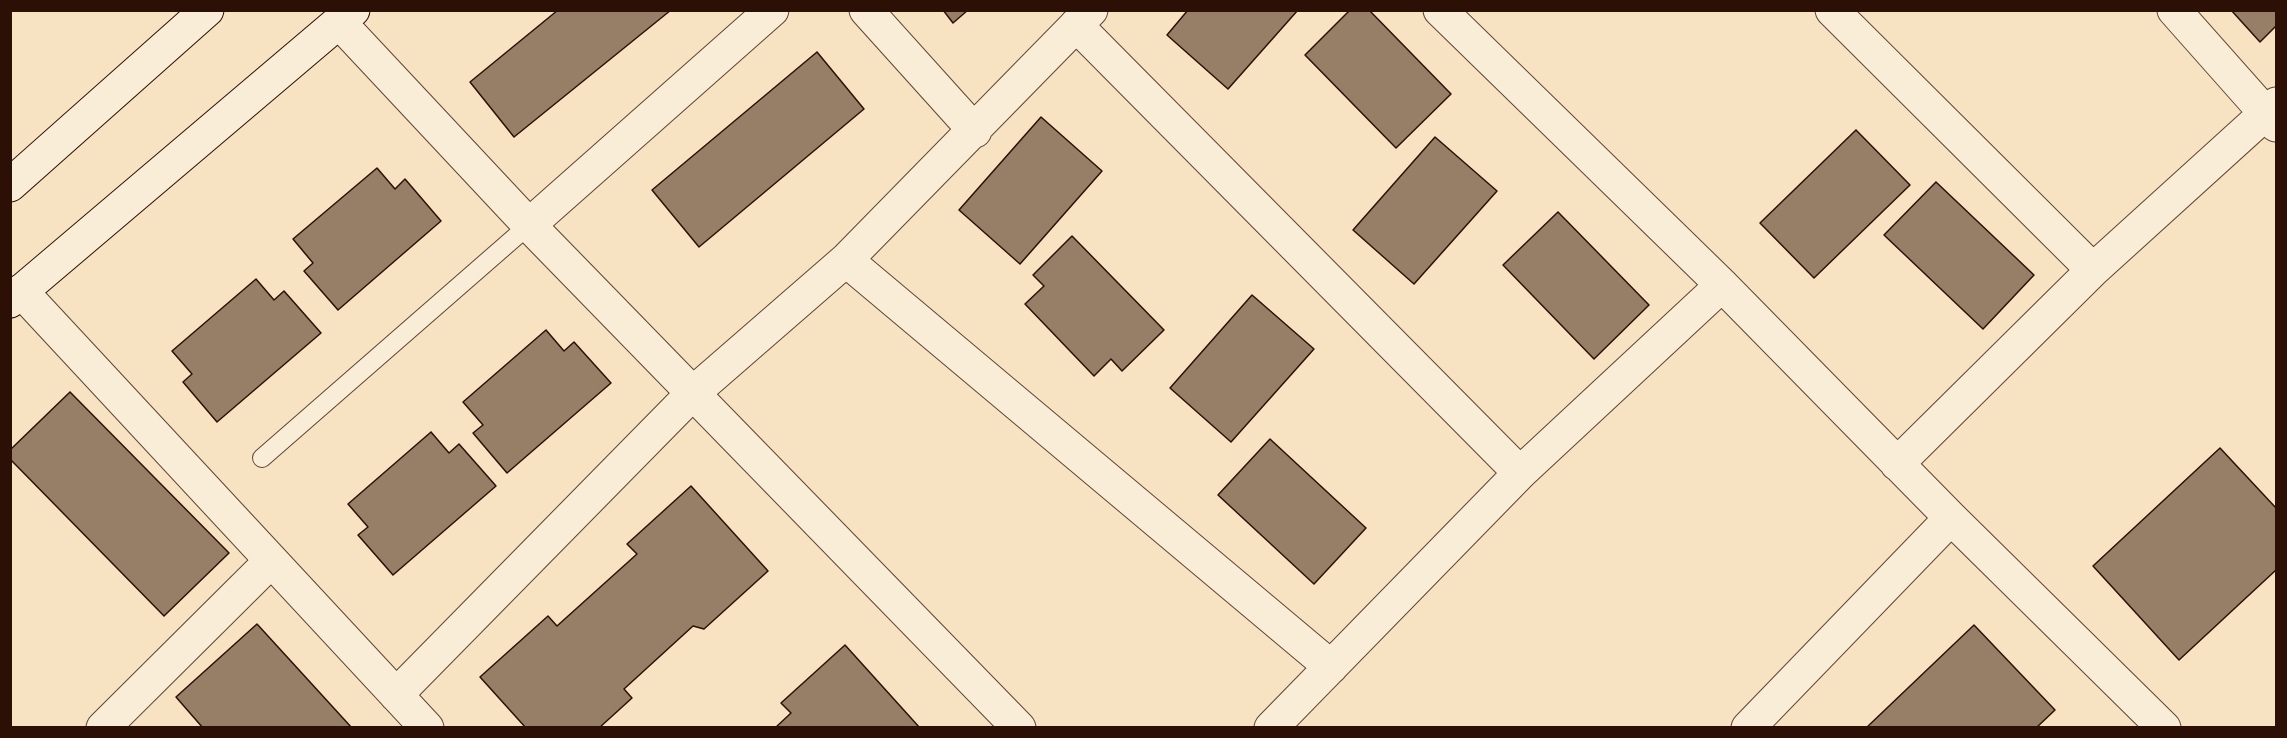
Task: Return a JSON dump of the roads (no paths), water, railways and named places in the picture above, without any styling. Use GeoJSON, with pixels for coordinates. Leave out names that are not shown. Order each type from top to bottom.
{"type":"FeatureCollection","features":[{"type":"Feature","properties":{"kind":"street"},"geometry":{"type":"LineString","coordinates":[[10,185],[207,10]]}},
{"type":"Feature","properties":{"kind":"street"},"geometry":{"type":"LineString","coordinates":[[529,225],[772,10]]}},
{"type":"Feature","properties":{"kind":"street"},"geometry":{"type":"LineString","coordinates":[[866,10],[975,131]]}},
{"type":"Feature","properties":{"kind":"street"},"geometry":{"type":"LineString","coordinates":[[1440,10],[1722,285],[1897,464],[2164,728]]}},
{"type":"Feature","properties":{"kind":"street"},"geometry":{"type":"LineString","coordinates":[[1832,10],[2093,270]]}},
{"type":"Feature","properties":{"kind":"street"},"geometry":{"type":"LineString","coordinates":[[1897,464],[2093,270],[2273,115],[2174,10]]}},
{"type":"Feature","properties":{"kind":"street"},"geometry":{"type":"LineString","coordinates":[[427,728],[14,290],[346,16],[529,225],[1019,728]]}},
{"type":"Feature","properties":{"kind":"street"},"geometry":{"type":"LineString","coordinates":[[396,695],[693,393],[846,260],[975,131],[1083,18],[1520,473]]}},
{"type":"Feature","properties":{"kind":"street"},"geometry":{"type":"LineString","coordinates":[[846,260],[1331,667]]}},
{"type":"Feature","properties":{"kind":"street"},"geometry":{"type":"LineString","coordinates":[[1271,728],[1520,473],[1722,285]]}},
{"type":"Feature","properties":{"kind":"street"},"geometry":{"type":"LineString","coordinates":[[1748,728],[1951,518]]}},
{"type":"Feature","properties":{"kind":"street"},"geometry":{"type":"LineString","coordinates":[[103,728],[271,561]]}},
{"type":"Feature","properties":{"kind":"lane"},"geometry":{"type":"LineString","coordinates":[[262,458],[529,225]]}}]}
